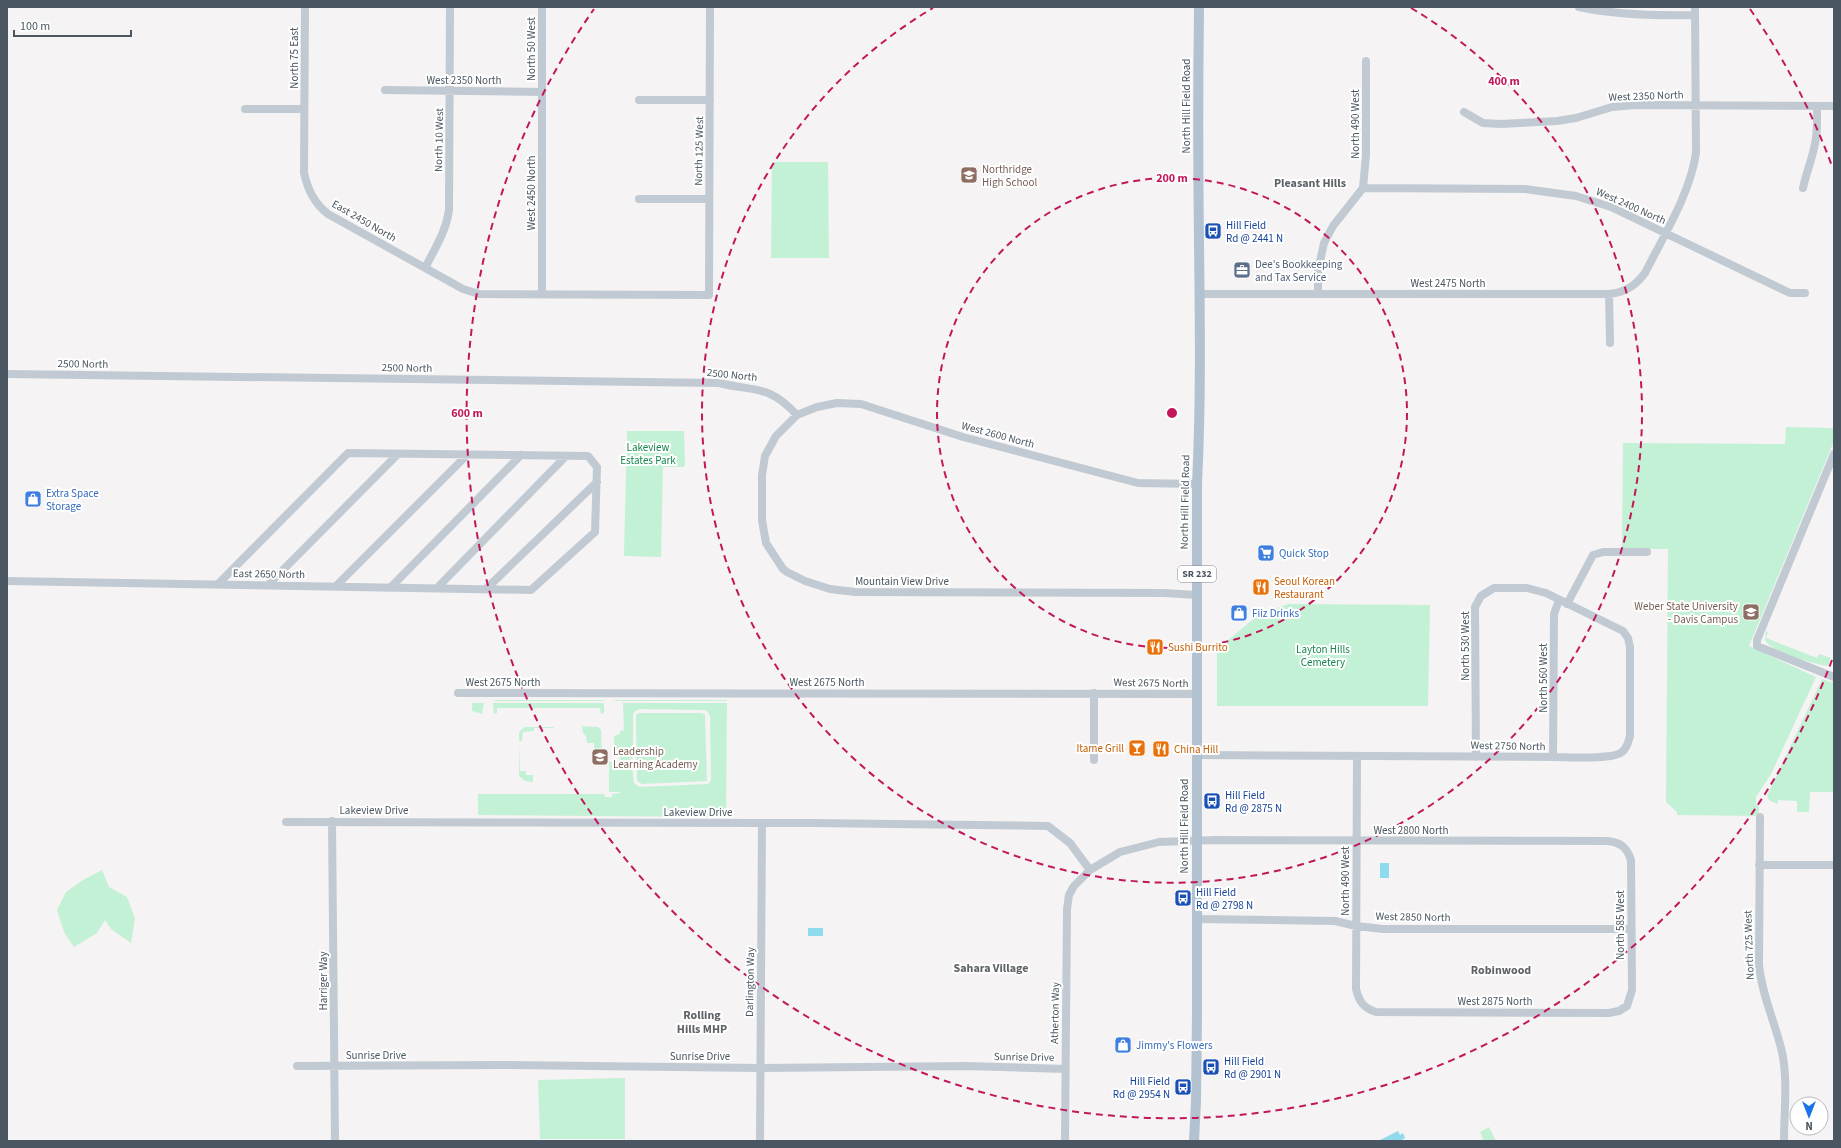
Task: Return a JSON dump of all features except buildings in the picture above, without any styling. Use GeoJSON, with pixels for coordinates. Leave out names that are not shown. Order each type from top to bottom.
{"type":"FeatureCollection","features":[{"type":"Feature","properties":{"kind":"main road","name":"North Hill Field Road"},"geometry":{"type":"LineString","coordinates":[[1194,1141],[1196,1101],[1197,484],[1200,294],[1197,128],[1198,7]]}},
{"type":"Feature","properties":{"kind":"street","name":"North 75 East"},"geometry":{"type":"LineString","coordinates":[[304,110],[305,7]]}},
{"type":"Feature","properties":{"kind":"street","name":"North 10 West"},"geometry":{"type":"LineString","coordinates":[[425,268],[442,237],[447,224],[449,210],[450,7]]}},
{"type":"Feature","properties":{"kind":"street","name":"North 50 West"},"geometry":{"type":"LineString","coordinates":[[542,7],[542,92]]}},
{"type":"Feature","properties":{"kind":"street","name":"North 125 West"},"geometry":{"type":"LineString","coordinates":[[542,294],[709,295],[710,7]]}},
{"type":"Feature","properties":{"kind":"street"},"geometry":{"type":"LineString","coordinates":[[1579,7],[1610,12],[1646,15],[1695,11]]}},
{"type":"Feature","properties":{"kind":"street","name":"West 2475 North"},"geometry":{"type":"LineString","coordinates":[[1200,294],[1609,294],[1629,290],[1638,283],[1645,273],[1687,187],[1693,170],[1696,152],[1695,11]]}},
{"type":"Feature","properties":{"kind":"street","name":"North 490 West"},"geometry":{"type":"LineString","coordinates":[[1363,188],[1366,155],[1366,61]]}},
{"type":"Feature","properties":{"kind":"street","name":"West 2350 North"},"geometry":{"type":"LineString","coordinates":[[385,90],[542,92]]}},
{"type":"Feature","properties":{"kind":"street","name":"West 2450 North"},"geometry":{"type":"LineString","coordinates":[[542,92],[542,294]]}},
{"type":"Feature","properties":{"kind":"street"},"geometry":{"type":"LineString","coordinates":[[639,100],[710,100]]}},
{"type":"Feature","properties":{"kind":"street"},"geometry":{"type":"LineString","coordinates":[[1803,188],[1806,172],[1814,148],[1817,106]]}},
{"type":"Feature","properties":{"kind":"street","name":"West 2350 North"},"geometry":{"type":"LineString","coordinates":[[1464,112],[1483,123],[1500,124],[1556,121],[1576,118],[1612,107],[1834,106]]}},
{"type":"Feature","properties":{"kind":"street"},"geometry":{"type":"LineString","coordinates":[[245,109],[304,110]]}},
{"type":"Feature","properties":{"kind":"street","name":"East 2450 North"},"geometry":{"type":"LineString","coordinates":[[304,110],[304,173],[311,195],[319,207],[328,214],[425,268]]}},
{"type":"Feature","properties":{"kind":"street"},"geometry":{"type":"LineString","coordinates":[[1318,294],[1318,271],[1324,243],[1333,226],[1363,188]]}},
{"type":"Feature","properties":{"kind":"street","name":"West 2400 North"},"geometry":{"type":"LineString","coordinates":[[1363,188],[1525,189],[1576,196],[1611,207],[1790,293],[1805,293]]}},
{"type":"Feature","properties":{"kind":"street"},"geometry":{"type":"LineString","coordinates":[[639,199],[709,199]]}},
{"type":"Feature","properties":{"kind":"street"},"geometry":{"type":"LineString","coordinates":[[425,268],[463,289],[479,294],[542,294]]}},
{"type":"Feature","properties":{"kind":"street"},"geometry":{"type":"LineString","coordinates":[[1609,294],[1610,343]]}},
{"type":"Feature","properties":{"kind":"street","name":"2500 North"},"geometry":{"type":"LineString","coordinates":[[7,374],[719,383],[769,392],[789,406],[797,415]]}},
{"type":"Feature","properties":{"kind":"street","name":"West 2600 North"},"geometry":{"type":"LineString","coordinates":[[797,415],[817,407],[837,403],[861,404],[964,437],[1138,483],[1197,484]]}},
{"type":"Feature","properties":{"kind":"street","name":"Mountain View Drive"},"geometry":{"type":"LineString","coordinates":[[797,415],[776,436],[765,456],[762,475],[762,520],[766,543],[783,569],[805,581],[830,589],[855,592],[1164,593],[1197,595]]}},
{"type":"Feature","properties":{"kind":"street"},"geometry":{"type":"LineString","coordinates":[[218,584],[348,453],[588,456],[597,467],[596,482],[486,589]]}},
{"type":"Feature","properties":{"kind":"street"},"geometry":{"type":"LineString","coordinates":[[269,584],[398,454]]}},
{"type":"Feature","properties":{"kind":"street"},"geometry":{"type":"LineString","coordinates":[[1834,454],[1757,640],[1757,646],[1834,677]]}},
{"type":"Feature","properties":{"kind":"street"},"geometry":{"type":"LineString","coordinates":[[336,586],[467,455]]}},
{"type":"Feature","properties":{"kind":"street"},"geometry":{"type":"LineString","coordinates":[[390,587],[521,455]]}},
{"type":"Feature","properties":{"kind":"street"},"geometry":{"type":"LineString","coordinates":[[437,588],[566,456]]}},
{"type":"Feature","properties":{"kind":"street","name":"East 2650 North"},"geometry":{"type":"LineString","coordinates":[[7,581],[269,584],[531,590],[595,532],[596,482]]}},
{"type":"Feature","properties":{"kind":"street"},"geometry":{"type":"LineString","coordinates":[[1567,604],[1593,555],[1603,552],[1647,552]]}},
{"type":"Feature","properties":{"kind":"street","name":"North 530 West"},"geometry":{"type":"LineString","coordinates":[[1476,756],[1475,607],[1481,596],[1494,588],[1527,588],[1546,593],[1559,600]]}},
{"type":"Feature","properties":{"kind":"street","name":"West 2750 North"},"geometry":{"type":"LineString","coordinates":[[1196,755],[1553,757],[1612,756],[1621,753],[1628,746],[1630,736],[1630,647],[1628,638],[1623,631],[1559,600]]}},
{"type":"Feature","properties":{"kind":"street","name":"North 560 West"},"geometry":{"type":"LineString","coordinates":[[1553,757],[1554,614],[1559,600]]}},
{"type":"Feature","properties":{"kind":"street","name":"West 2675 North"},"geometry":{"type":"LineString","coordinates":[[458,693],[1197,694]]}},
{"type":"Feature","properties":{"kind":"street"},"geometry":{"type":"LineString","coordinates":[[1094,693],[1094,760]]}},
{"type":"Feature","properties":{"kind":"street","name":"North 490 West"},"geometry":{"type":"LineString","coordinates":[[1357,756],[1356,989],[1358,998],[1362,1005]]}},
{"type":"Feature","properties":{"kind":"street","name":"North 725 West"},"geometry":{"type":"LineString","coordinates":[[1760,817],[1759,965],[1761,983],[1782,1053],[1784,1071],[1784,1141]]}},
{"type":"Feature","properties":{"kind":"street","name":"Lakeview Drive"},"geometry":{"type":"LineString","coordinates":[[286,822],[762,823],[1048,826],[1070,843],[1090,870]]}},
{"type":"Feature","properties":{"kind":"street","name":"Harriger Way"},"geometry":{"type":"LineString","coordinates":[[332,822],[335,1141]]}},
{"type":"Feature","properties":{"kind":"street","name":"Darlington Way"},"geometry":{"type":"LineString","coordinates":[[760,1141],[759,1068],[762,823]]}},
{"type":"Feature","properties":{"kind":"street","name":"West 2800 North"},"geometry":{"type":"LineString","coordinates":[[1090,870],[1120,852],[1159,842],[1608,841],[1617,842],[1623,845]]}},
{"type":"Feature","properties":{"kind":"street","name":"North 585 West"},"geometry":{"type":"LineString","coordinates":[[1623,845],[1631,860],[1632,990],[1627,1006]]}},
{"type":"Feature","properties":{"kind":"street"},"geometry":{"type":"LineString","coordinates":[[1759,865],[1834,866]]}},
{"type":"Feature","properties":{"kind":"street","name":"Atherton Way"},"geometry":{"type":"LineString","coordinates":[[1065,1141],[1067,909],[1069,895],[1074,886],[1090,870]]}},
{"type":"Feature","properties":{"kind":"street","name":"West 2850 North"},"geometry":{"type":"LineString","coordinates":[[1196,919],[1335,921],[1356,926],[1383,929],[1631,929]]}},
{"type":"Feature","properties":{"kind":"street","name":"West 2875 North"},"geometry":{"type":"LineString","coordinates":[[1362,1005],[1369,1010],[1376,1012],[1609,1013],[1619,1011],[1627,1006]]}},
{"type":"Feature","properties":{"kind":"street","name":"Sunrise Drive"},"geometry":{"type":"LineString","coordinates":[[297,1066],[501,1065],[759,1068],[966,1066],[1065,1069]]}},
{"type":"Feature","properties":{"kind":"green space"},"geometry":{"type":"Polygon","coordinates":[[[772,162],[828,162],[829,258],[771,258],[772,162]]]}},
{"type":"Feature","properties":{"kind":"green space"},"geometry":{"type":"Polygon","coordinates":[[[1786,427],[1834,428],[1834,441],[1749,646],[1816,677],[1771,774],[1756,797],[1756,804],[1759,807],[1759,816],[1677,815],[1677,812],[1666,802],[1668,549],[1622,549],[1623,443],[1785,444],[1786,427]]]}},
{"type":"Feature","properties":{"kind":"green space","name":"Lakeview Estates Park"},"geometry":{"type":"Polygon","coordinates":[[[627,431],[684,431],[685,465],[683,467],[663,467],[661,557],[624,556],[627,431]]]}},
{"type":"Feature","properties":{"kind":"green space","name":"Layton Hills Cemetery"},"geometry":{"type":"Polygon","coordinates":[[[1288,604],[1430,605],[1428,706],[1217,706],[1217,642],[1226,642],[1257,616],[1288,604]]]}},
{"type":"Feature","properties":{"kind":"green space"},"geometry":{"type":"Polygon","coordinates":[[[1766,631],[1768,632],[1766,638],[1817,658],[1819,654],[1831,658],[1828,666],[1813,663],[1776,649],[1769,645],[1765,640],[1766,631]]]}},
{"type":"Feature","properties":{"kind":"green space"},"geometry":{"type":"Polygon","coordinates":[[[1822,679],[1834,683],[1834,792],[1810,792],[1809,812],[1797,812],[1797,801],[1778,800],[1778,804],[1770,801],[1767,796],[1822,679]]]}},
{"type":"Feature","properties":{"kind":"green space"},"geometry":{"type":"Polygon","coordinates":[[[602,700],[604,701],[494,701],[602,700]]]}},
{"type":"Feature","properties":{"kind":"green space"},"geometry":{"type":"Polygon","coordinates":[[[727,700],[727,701],[614,701],[727,700]]]}},
{"type":"Feature","properties":{"kind":"green space"},"geometry":{"type":"Polygon","coordinates":[[[472,703],[484,703],[482,714],[472,711],[472,703]]]}},
{"type":"Feature","properties":{"kind":"green space"},"geometry":{"type":"Polygon","coordinates":[[[493,703],[604,703],[604,713],[601,714],[600,708],[497,708],[497,713],[494,714],[493,703]]]}},
{"type":"Feature","properties":{"kind":"green space"},"geometry":{"type":"Polygon","coordinates":[[[623,703],[727,703],[726,817],[478,815],[478,794],[604,794],[605,797],[612,797],[612,794],[620,793],[620,764],[629,764],[632,766],[634,783],[639,787],[708,784],[711,780],[710,716],[707,711],[640,709],[635,711],[633,715],[633,757],[630,760],[620,760],[620,752],[614,752],[614,736],[620,734],[620,731],[624,730],[623,703]]]}},
{"type":"Feature","properties":{"kind":"green space"},"geometry":{"type":"Polygon","coordinates":[[[639,713],[702,713],[705,715],[707,781],[642,784],[637,781],[636,715],[639,713]]]}},
{"type":"Feature","properties":{"kind":"green space"},"geometry":{"type":"Polygon","coordinates":[[[582,726],[598,727],[601,730],[602,757],[594,757],[594,743],[587,743],[582,726]]]}},
{"type":"Feature","properties":{"kind":"green space"},"geometry":{"type":"Polygon","coordinates":[[[525,727],[554,727],[534,728],[534,731],[523,732],[522,741],[519,741],[519,732],[525,727]]]}},
{"type":"Feature","properties":{"kind":"green space"},"geometry":{"type":"Polygon","coordinates":[[[519,744],[520,771],[526,771],[526,775],[533,775],[533,782],[525,781],[519,776],[519,744]]]}},
{"type":"Feature","properties":{"kind":"green space"},"geometry":{"type":"Polygon","coordinates":[[[609,762],[620,762],[620,792],[609,792],[609,762]]]}},
{"type":"Feature","properties":{"kind":"green space"},"geometry":{"type":"Polygon","coordinates":[[[102,870],[109,887],[127,897],[135,919],[131,943],[111,929],[105,920],[97,933],[74,947],[64,932],[57,910],[66,892],[83,880],[102,870]]]}},
{"type":"Feature","properties":{"kind":"green space"},"geometry":{"type":"Polygon","coordinates":[[[625,1078],[625,1139],[540,1139],[538,1080],[625,1078]]]}},
{"type":"Feature","properties":{"kind":"green space"},"geometry":{"type":"Polygon","coordinates":[[[1489,1127],[1496,1141],[1484,1141],[1480,1132],[1489,1127]]]}},
{"type":"Feature","properties":{"kind":"water"},"geometry":{"type":"Polygon","coordinates":[[[1380,863],[1389,863],[1389,878],[1380,878],[1380,863]]]}},
{"type":"Feature","properties":{"kind":"water"},"geometry":{"type":"Polygon","coordinates":[[[808,928],[823,928],[823,936],[808,936],[808,928]]]}},
{"type":"Feature","properties":{"kind":"water"},"geometry":{"type":"Polygon","coordinates":[[[1398,1131],[1400,1135],[1403,1133],[1405,1138],[1400,1141],[1380,1140],[1398,1131]]]}},
{"type":"Feature","properties":{"kind":"place","name":"Northridge High School"},"geometry":{"type":"Point","coordinates":[969,175]}},
{"type":"Feature","properties":{"kind":"place","name":"Hill Field Rd @ 2441 N"},"geometry":{"type":"Point","coordinates":[1213,231]}},
{"type":"Feature","properties":{"kind":"place","name":"Dee's Bookkeeping and Tax Service"},"geometry":{"type":"Point","coordinates":[1242,270]}},
{"type":"Feature","properties":{"kind":"place","name":"Extra Space Storage"},"geometry":{"type":"Point","coordinates":[33,499]}},
{"type":"Feature","properties":{"kind":"place","name":"Quick Stop"},"geometry":{"type":"Point","coordinates":[1266,553]}},
{"type":"Feature","properties":{"kind":"place","name":"Seoul Korean Restaurant"},"geometry":{"type":"Point","coordinates":[1261,587]}},
{"type":"Feature","properties":{"kind":"place","name":"Weber State University - Davis Campus"},"geometry":{"type":"Point","coordinates":[1751,612]}},
{"type":"Feature","properties":{"kind":"place","name":"Fiiz Drinks"},"geometry":{"type":"Point","coordinates":[1239,613]}},
{"type":"Feature","properties":{"kind":"place","name":"Sushi Burrito"},"geometry":{"type":"Point","coordinates":[1155,647]}},
{"type":"Feature","properties":{"kind":"place","name":"Itame Grill"},"geometry":{"type":"Point","coordinates":[1137,748]}},
{"type":"Feature","properties":{"kind":"place","name":"China Hill"},"geometry":{"type":"Point","coordinates":[1161,749]}},
{"type":"Feature","properties":{"kind":"place","name":"Leadership Learning Academy"},"geometry":{"type":"Point","coordinates":[600,757]}},
{"type":"Feature","properties":{"kind":"place","name":"Hill Field Rd @ 2875 N"},"geometry":{"type":"Point","coordinates":[1212,801]}},
{"type":"Feature","properties":{"kind":"place","name":"Hill Field Rd @ 2798 N"},"geometry":{"type":"Point","coordinates":[1183,898]}},
{"type":"Feature","properties":{"kind":"place","name":"Jimmy's Flowers"},"geometry":{"type":"Point","coordinates":[1123,1045]}},
{"type":"Feature","properties":{"kind":"place","name":"Hill Field Rd @ 2901 N"},"geometry":{"type":"Point","coordinates":[1211,1067]}},
{"type":"Feature","properties":{"kind":"place","name":"Hill Field Rd @ 2954 N"},"geometry":{"type":"Point","coordinates":[1183,1087]}},
{"type":"Feature","properties":{"kind":"district","name":"Pleasant Hills"},"geometry":{"type":"Point","coordinates":[1310,183]}},
{"type":"Feature","properties":{"kind":"district","name":"Sahara Village"},"geometry":{"type":"Point","coordinates":[991,968]}},
{"type":"Feature","properties":{"kind":"district","name":"Robinwood"},"geometry":{"type":"Point","coordinates":[1501,970]}},
{"type":"Feature","properties":{"kind":"district","name":"Rolling Hills MHP"},"geometry":{"type":"Point","coordinates":[702,1022]}}]}
